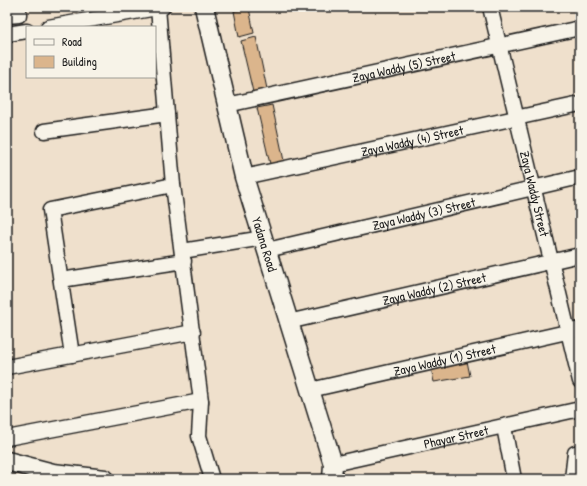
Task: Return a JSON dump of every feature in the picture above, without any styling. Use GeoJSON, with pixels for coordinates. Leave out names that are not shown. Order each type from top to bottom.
{"type":"FeatureCollection","features":[{"type":"Feature","properties":{"kind":"main road","name":"Yadana Road"},"geometry":{"type":"LineString","coordinates":[[204,7],[244,177],[310,390],[332,471],[344,479]]}},
{"type":"Feature","properties":{"kind":"main road"},"geometry":{"type":"LineString","coordinates":[[7,461],[53,473],[105,479]]}},
{"type":"Feature","properties":{"kind":"main road"},"geometry":{"type":"LineString","coordinates":[[7,472],[37,479]]}},
{"type":"Feature","properties":{"kind":"street"},"geometry":{"type":"LineString","coordinates":[[7,16],[19,15],[19,7]]}},
{"type":"Feature","properties":{"kind":"street"},"geometry":{"type":"LineString","coordinates":[[54,26],[160,7],[158,53],[167,114],[173,185],[201,401],[199,436],[212,479]]}},
{"type":"Feature","properties":{"kind":"street","name":"Zaya Waddy Street"},"geometry":{"type":"LineString","coordinates":[[490,7],[552,261],[574,330],[580,381]]}},
{"type":"Feature","properties":{"kind":"street","name":"Zaya Waddy (5) Street"},"geometry":{"type":"LineString","coordinates":[[227,105],[580,28]]}},
{"type":"Feature","properties":{"kind":"street"},"geometry":{"type":"LineString","coordinates":[[7,34],[26,31]]}},
{"type":"Feature","properties":{"kind":"street","name":"Zaya Waddy (4) Street"},"geometry":{"type":"LineString","coordinates":[[244,177],[580,104]]}},
{"type":"Feature","properties":{"kind":"street"},"geometry":{"type":"LineString","coordinates":[[44,131],[167,114]]}},
{"type":"Feature","properties":{"kind":"street","name":"Zaya Waddy (3) Street"},"geometry":{"type":"LineString","coordinates":[[61,280],[183,256],[265,244],[580,177]]}},
{"type":"Feature","properties":{"kind":"street"},"geometry":{"type":"LineString","coordinates":[[72,355],[50,210],[173,185]]}},
{"type":"Feature","properties":{"kind":"street","name":"Zaya Waddy (2) Street"},"geometry":{"type":"LineString","coordinates":[[288,322],[580,255]]}},
{"type":"Feature","properties":{"kind":"street","name":"Zaya Waddy (1) Street"},"geometry":{"type":"LineString","coordinates":[[310,390],[574,330]]}},
{"type":"Feature","properties":{"kind":"street"},"geometry":{"type":"LineString","coordinates":[[7,367],[193,332]]}},
{"type":"Feature","properties":{"kind":"street"},"geometry":{"type":"LineString","coordinates":[[7,438],[201,401]]}},
{"type":"Feature","properties":{"kind":"street","name":"Phayar Street"},"geometry":{"type":"LineString","coordinates":[[332,471],[580,409]]}},
{"type":"Feature","properties":{"kind":"street"},"geometry":{"type":"LineString","coordinates":[[504,427],[514,479]]}},
{"type":"Feature","properties":{"kind":"street"},"geometry":{"type":"LineString","coordinates":[[572,479],[574,453],[580,452]]}},
{"type":"Feature","properties":{"kind":"building"},"geometry":{"type":"Polygon","coordinates":[[[249,8],[254,33],[239,37],[234,11],[249,8]]]}},
{"type":"Feature","properties":{"kind":"building"},"geometry":{"type":"Polygon","coordinates":[[[256,37],[267,89],[253,92],[241,41],[256,37]]]}},
{"type":"Feature","properties":{"kind":"building"},"geometry":{"type":"Polygon","coordinates":[[[272,105],[284,161],[270,164],[257,108],[272,105]]]}},
{"type":"Feature","properties":{"kind":"building"},"geometry":{"type":"Polygon","coordinates":[[[467,361],[470,376],[434,382],[431,368],[467,361]]]}}]}
